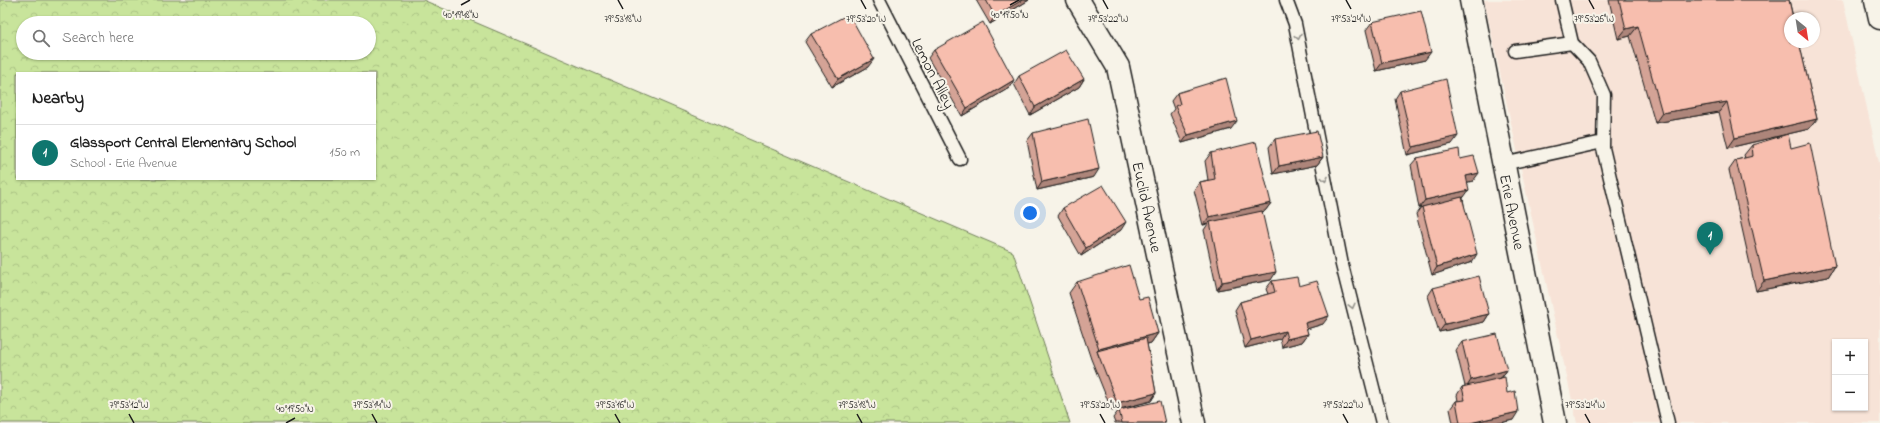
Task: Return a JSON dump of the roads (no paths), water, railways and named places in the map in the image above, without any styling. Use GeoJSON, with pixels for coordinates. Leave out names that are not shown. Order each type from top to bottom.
{"type":"FeatureCollection","features":[{"type":"Feature","properties":{"kind":"street","name":"Euclid Avenue"},"geometry":{"type":"LineString","coordinates":[[1078,0],[1118,67],[1194,423]]}},
{"type":"Feature","properties":{"kind":"street","name":"Erie Avenue"},"geometry":{"type":"LineString","coordinates":[[1471,0],[1555,423]]}},
{"type":"Feature","properties":{"kind":"street"},"geometry":{"type":"LineString","coordinates":[[1876,0],[1880,18]]}},
{"type":"Feature","properties":{"kind":"lane","name":"Lemon Alley"},"geometry":{"type":"LineString","coordinates":[[879,0],[960,160]]}},
{"type":"Feature","properties":{"kind":"lane"},"geometry":{"type":"LineString","coordinates":[[1286,0],[1295,24],[1342,265],[1382,423]]}},
{"type":"Feature","properties":{"kind":"lane"},"geometry":{"type":"LineString","coordinates":[[1562,0],[1572,43],[1589,60],[1604,95],[1603,142],[1668,422]]}},
{"type":"Feature","properties":{"kind":"lane"},"geometry":{"type":"LineString","coordinates":[[1515,51],[1572,43]]}},
{"type":"Feature","properties":{"kind":"lane"},"geometry":{"type":"LineString","coordinates":[[1503,164],[1603,142]]}},
{"type":"Feature","properties":{"kind":"place","name":"Glassport Central Elementary School"},"geometry":{"type":"Point","coordinates":[1710,255]}}]}
